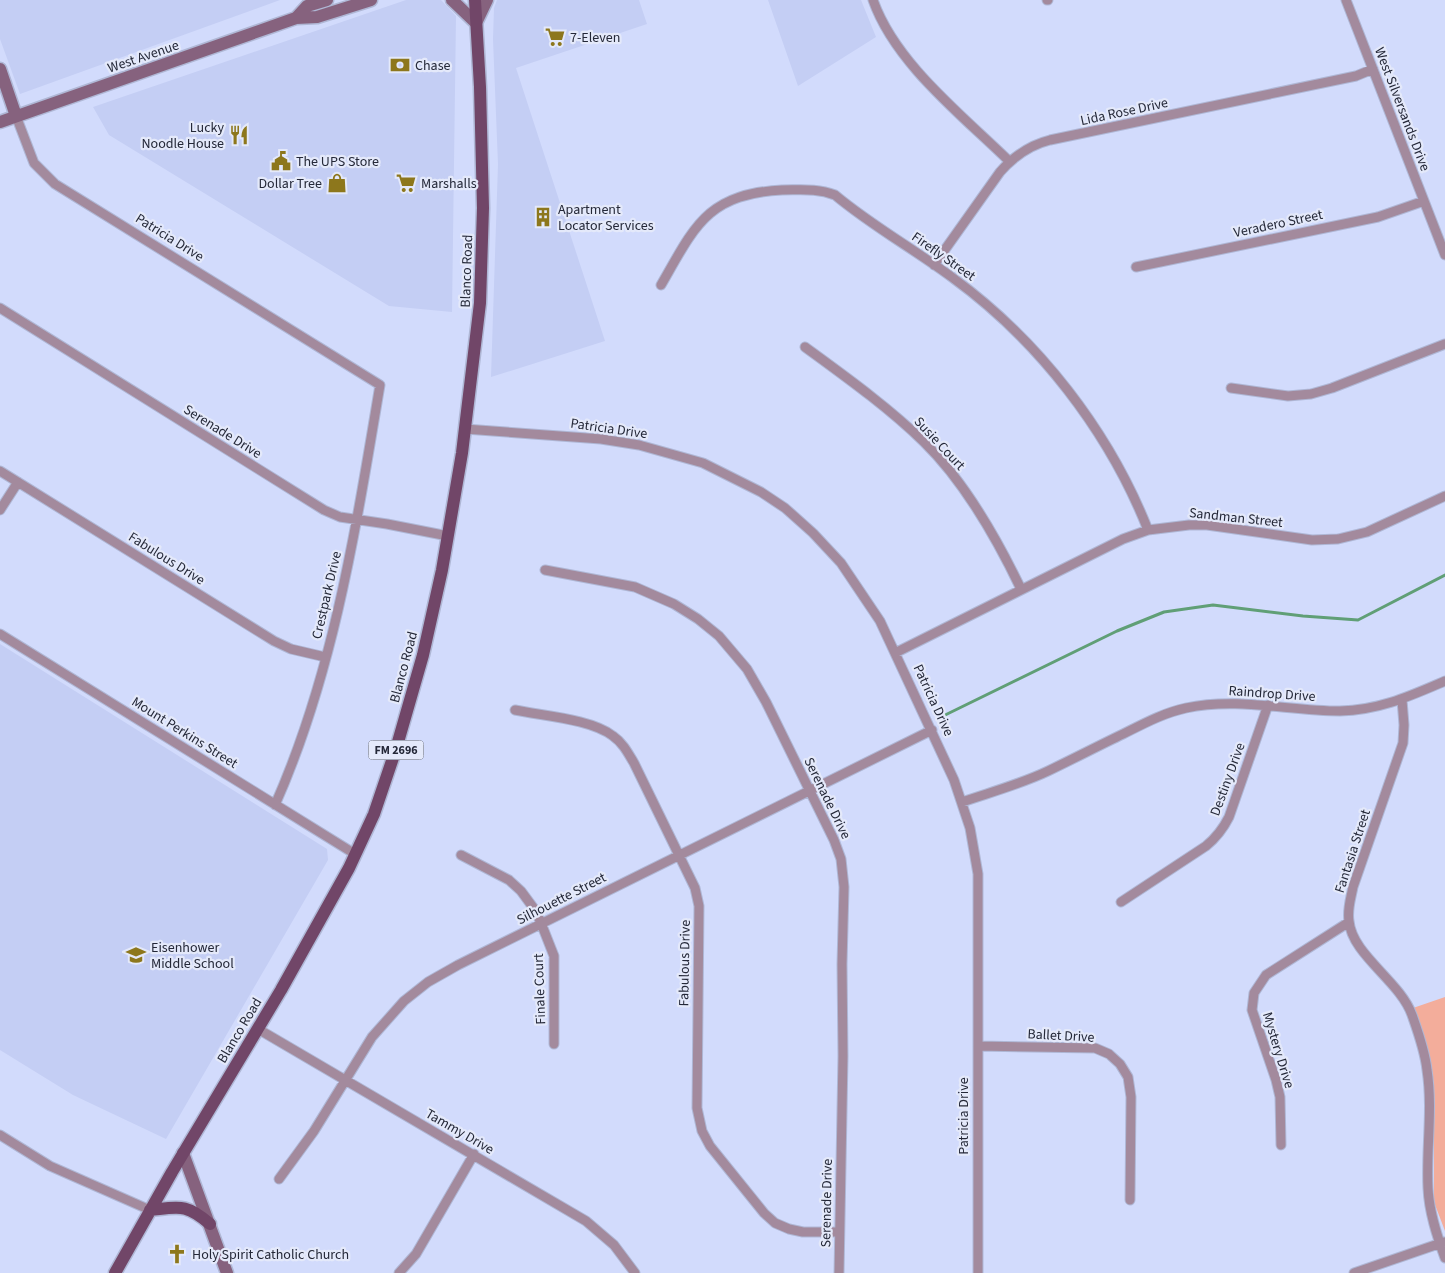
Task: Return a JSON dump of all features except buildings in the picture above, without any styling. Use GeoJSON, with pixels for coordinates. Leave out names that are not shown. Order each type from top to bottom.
{"type":"FeatureCollection","features":[{"type":"Feature","properties":{"kind":"main road","name":"West Avenue"},"geometry":{"type":"LineString","coordinates":[[296,18],[308,6],[326,0]]}},
{"type":"Feature","properties":{"kind":"main road","name":"West Avenue"},"geometry":{"type":"LineString","coordinates":[[0,122],[296,18],[317,17],[372,0]]}},
{"type":"Feature","properties":{"kind":"main road"},"geometry":{"type":"LineString","coordinates":[[452,0],[476,23],[487,0]]}},
{"type":"Feature","properties":{"kind":"main road","name":"Blanco Road"},"geometry":{"type":"LineString","coordinates":[[115,1273],[183,1153],[314,934],[355,854],[374,814],[424,655],[448,536],[476,352],[482,258],[481,107],[475,0]]}},
{"type":"Feature","properties":{"kind":"main road","name":"Patricia Drive"},"geometry":{"type":"LineString","coordinates":[[0,69],[16,116]]}},
{"type":"Feature","properties":{"kind":"main road"},"geometry":{"type":"LineString","coordinates":[[183,1153],[227,1273]]}},
{"type":"Feature","properties":{"kind":"main road"},"geometry":{"type":"LineString","coordinates":[[150,1210],[180,1206],[199,1214],[210,1224]]}},
{"type":"Feature","properties":{"kind":"street"},"geometry":{"type":"LineString","coordinates":[[873,0],[884,26],[910,64],[1009,161]]}},
{"type":"Feature","properties":{"kind":"street","name":"West Silversands Drive"},"geometry":{"type":"LineString","coordinates":[[1346,0],[1445,255]]}},
{"type":"Feature","properties":{"kind":"street","name":"Lida Rose Drive"},"geometry":{"type":"LineString","coordinates":[[934,265],[1009,161],[1025,149],[1050,140],[1329,82],[1356,76],[1373,69]]}},
{"type":"Feature","properties":{"kind":"street","name":"Patricia Drive"},"geometry":{"type":"LineString","coordinates":[[16,116],[34,162],[56,184],[380,385]]}},
{"type":"Feature","properties":{"kind":"street","name":"Firefly Street"},"geometry":{"type":"LineString","coordinates":[[661,285],[691,232],[704,218],[732,200],[763,191],[814,189],[835,195],[973,294],[1013,330],[1062,383],[1091,421],[1138,503],[1148,530]]}},
{"type":"Feature","properties":{"kind":"street","name":"Veradero Street"},"geometry":{"type":"LineString","coordinates":[[1136,267],[1378,216],[1424,201]]}},
{"type":"Feature","properties":{"kind":"street","name":"Serenade Drive"},"geometry":{"type":"LineString","coordinates":[[0,308],[324,510],[340,516],[448,536]]}},
{"type":"Feature","properties":{"kind":"street"},"geometry":{"type":"LineString","coordinates":[[1231,388],[1288,396],[1311,394],[1332,388],[1445,344]]}},
{"type":"Feature","properties":{"kind":"street","name":"Susie Court"},"geometry":{"type":"LineString","coordinates":[[805,347],[885,406],[926,444],[971,500],[1010,566],[1021,589]]}},
{"type":"Feature","properties":{"kind":"street","name":"Crestpark Drive"},"geometry":{"type":"LineString","coordinates":[[276,805],[310,713],[325,657],[358,519],[380,385]]}},
{"type":"Feature","properties":{"kind":"street","name":"Patricia Drive"},"geometry":{"type":"LineString","coordinates":[[465,429],[639,445],[703,463],[743,482],[785,508],[814,533],[840,563],[880,621],[932,730],[962,802],[970,828],[978,874],[978,1273]]}},
{"type":"Feature","properties":{"kind":"street","name":"Fabulous Drive"},"geometry":{"type":"LineString","coordinates":[[0,471],[274,641],[291,649],[325,657]]}},
{"type":"Feature","properties":{"kind":"street"},"geometry":{"type":"LineString","coordinates":[[0,510],[18,482]]}},
{"type":"Feature","properties":{"kind":"street","name":"Sandman Street"},"geometry":{"type":"LineString","coordinates":[[895,653],[1123,539],[1148,530],[1172,526],[1207,525],[1312,540],[1338,539],[1367,532],[1445,496]]}},
{"type":"Feature","properties":{"kind":"street","name":"Serenade Drive"},"geometry":{"type":"LineString","coordinates":[[546,570],[642,590],[674,604],[698,619],[719,636],[747,669],[766,702],[834,840],[841,859],[844,887],[839,1273]]}},
{"type":"Feature","properties":{"kind":"street","name":"Mount Perkins Street"},"geometry":{"type":"LineString","coordinates":[[0,634],[355,854]]}},
{"type":"Feature","properties":{"kind":"street","name":"Raindrop Drive"},"geometry":{"type":"LineString","coordinates":[[962,802],[1020,783],[1046,772],[1165,714],[1184,708],[1212,704],[1242,703],[1342,711],[1381,706],[1402,700],[1445,681]]}},
{"type":"Feature","properties":{"kind":"street","name":"Fantasia Street"},"geometry":{"type":"LineString","coordinates":[[1348,922],[1349,903],[1353,887],[1403,743],[1402,700]]}},
{"type":"Feature","properties":{"kind":"street","name":"Destiny Drive"},"geometry":{"type":"LineString","coordinates":[[1121,902],[1206,846],[1224,828],[1268,705]]}},
{"type":"Feature","properties":{"kind":"street","name":"Fabulous Drive"},"geometry":{"type":"LineString","coordinates":[[515,710],[601,728],[624,745],[680,854],[695,888],[699,906],[697,1108],[702,1131],[710,1146],[759,1208],[776,1222],[789,1229],[803,1232],[839,1232]]}},
{"type":"Feature","properties":{"kind":"street","name":"Silhouette Street"},"geometry":{"type":"LineString","coordinates":[[279,1179],[314,1131],[372,1037],[404,1001],[428,982],[541,923],[810,792],[932,730]]}},
{"type":"Feature","properties":{"kind":"street","name":"Finale Court"},"geometry":{"type":"LineString","coordinates":[[461,855],[508,880],[521,891],[535,910],[554,956],[554,1044]]}},
{"type":"Feature","properties":{"kind":"street"},"geometry":{"type":"LineString","coordinates":[[1348,922],[1356,941],[1367,957],[1403,996],[1412,1014],[1421,1042],[1427,1070],[1428,1188],[1430,1205],[1445,1258]]}},
{"type":"Feature","properties":{"kind":"street","name":"Mystery Drive"},"geometry":{"type":"LineString","coordinates":[[1281,1145],[1280,1097],[1252,1010],[1254,993],[1266,975],[1348,922]]}},
{"type":"Feature","properties":{"kind":"street","name":"Tammy Drive"},"geometry":{"type":"LineString","coordinates":[[258,1029],[586,1221],[614,1245],[635,1273]]}},
{"type":"Feature","properties":{"kind":"street","name":"Ballet Drive"},"geometry":{"type":"LineString","coordinates":[[978,1046],[1095,1048],[1109,1054],[1120,1064],[1128,1077],[1131,1097],[1130,1200]]}},
{"type":"Feature","properties":{"kind":"street"},"geometry":{"type":"LineString","coordinates":[[0,1135],[50,1166],[150,1210]]}},
{"type":"Feature","properties":{"kind":"street"},"geometry":{"type":"LineString","coordinates":[[399,1273],[416,1254],[474,1154]]}},
{"type":"Feature","properties":{"kind":"street"},"geometry":{"type":"LineString","coordinates":[[1354,1273],[1442,1243]]}},
{"type":"Feature","properties":{"kind":"shaded area"},"geometry":{"type":"Polygon","coordinates":[[[0,0],[280,0],[20,94],[0,39],[0,0]]]}},
{"type":"Feature","properties":{"kind":"shaded area"},"geometry":{"type":"Polygon","coordinates":[[[406,0],[441,0],[456,16],[452,312],[389,306],[109,135],[93,107],[406,0]]]}},
{"type":"Feature","properties":{"kind":"shaded area"},"geometry":{"type":"Polygon","coordinates":[[[497,0],[639,0],[647,24],[516,68],[605,341],[491,377],[498,164],[493,39],[494,8],[497,0]]]}},
{"type":"Feature","properties":{"kind":"shaded area"},"geometry":{"type":"Polygon","coordinates":[[[768,0],[861,0],[876,37],[798,86],[768,0]]]}},
{"type":"Feature","properties":{"kind":"shaded area","name":"Eisenhower Middle School"},"geometry":{"type":"Polygon","coordinates":[[[0,644],[327,849],[328,860],[166,1139],[73,1095],[0,1050],[0,644]]]}},
{"type":"Feature","properties":{"kind":"shaded area"},"geometry":{"type":"Polygon","coordinates":[[[1445,997],[1445,1231],[1434,1202],[1434,1085],[1429,1059],[1413,1008],[1445,997]]]}},
{"type":"Feature","properties":{"kind":"waterway"},"geometry":{"type":"LineString","coordinates":[[939,718],[1117,631],[1164,612],[1213,605],[1303,616],[1358,620],[1445,575]]}},
{"type":"Feature","properties":{"kind":"place","name":"7-Eleven"},"geometry":{"type":"Point","coordinates":[555,37]}},
{"type":"Feature","properties":{"kind":"place","name":"Chase"},"geometry":{"type":"Point","coordinates":[400,65]}},
{"type":"Feature","properties":{"kind":"place","name":"Lucky Noodle House"},"geometry":{"type":"Point","coordinates":[239,135]}},
{"type":"Feature","properties":{"kind":"place","name":"The UPS Store"},"geometry":{"type":"Point","coordinates":[281,161]}},
{"type":"Feature","properties":{"kind":"place","name":"Dollar Tree"},"geometry":{"type":"Point","coordinates":[337,183]}},
{"type":"Feature","properties":{"kind":"place","name":"Marshalls"},"geometry":{"type":"Point","coordinates":[406,183]}},
{"type":"Feature","properties":{"kind":"place","name":"Apartment Locator Services"},"geometry":{"type":"Point","coordinates":[543,217]}},
{"type":"Feature","properties":{"kind":"place","name":"Eisenhower Middle School"},"geometry":{"type":"Point","coordinates":[136,955]}},
{"type":"Feature","properties":{"kind":"place","name":"Holy Spirit Catholic Church"},"geometry":{"type":"Point","coordinates":[177,1254]}}]}
